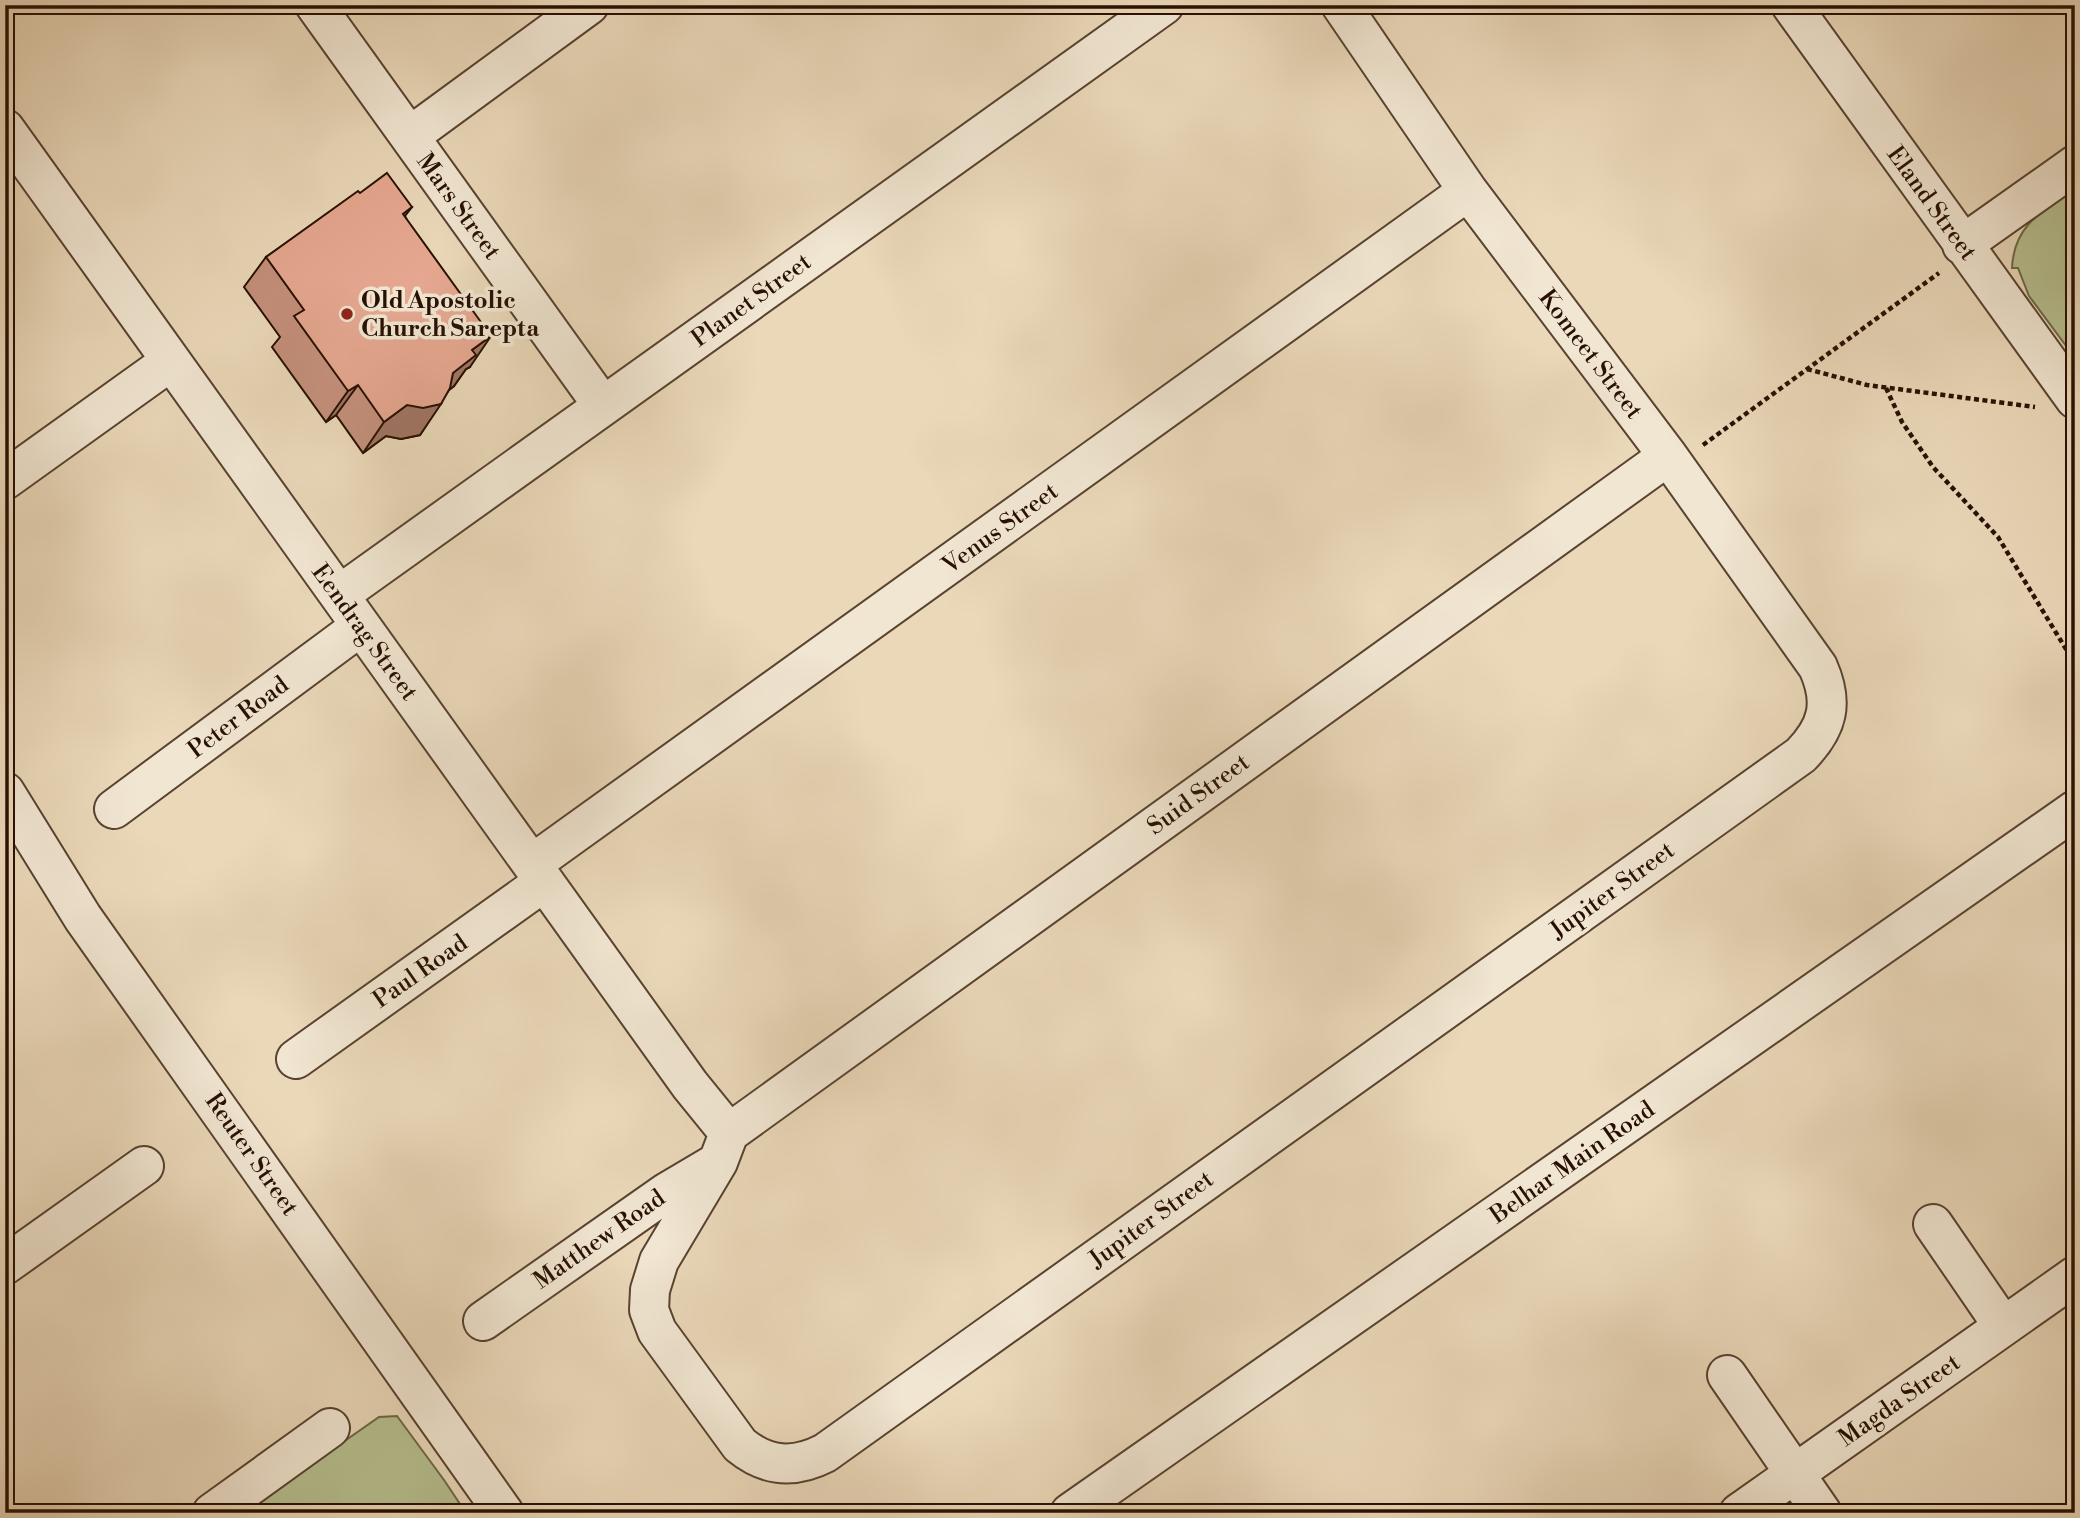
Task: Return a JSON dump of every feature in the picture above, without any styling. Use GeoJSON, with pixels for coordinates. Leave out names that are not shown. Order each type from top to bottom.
{"type":"FeatureCollection","features":[{"type":"Feature","properties":{"kind":"street","name":"Mars Street"},"geometry":{"type":"LineString","coordinates":[[315,5],[603,406]]}},
{"type":"Feature","properties":{"kind":"street"},"geometry":{"type":"LineString","coordinates":[[410,136],[589,5]]}},
{"type":"Feature","properties":{"kind":"street","name":"Planet Street"},"geometry":{"type":"LineString","coordinates":[[350,610],[603,406],[1164,5]]}},
{"type":"Feature","properties":{"kind":"street","name":"Komeet Street"},"geometry":{"type":"LineString","coordinates":[[1341,5],[1468,191],[1671,461],[1818,667],[1826,687],[1828,708]]}},
{"type":"Feature","properties":{"kind":"street","name":"Eland Street"},"geometry":{"type":"LineString","coordinates":[[1791,5],[1965,249],[2060,404]]}},
{"type":"Feature","properties":{"kind":"street","name":"Eendrag Street"},"geometry":{"type":"LineString","coordinates":[[5,129],[690,1085],[723,1147]]}},
{"type":"Feature","properties":{"kind":"street"},"geometry":{"type":"LineString","coordinates":[[1965,249],[2075,165]]}},
{"type":"Feature","properties":{"kind":"street","name":"Venus Street"},"geometry":{"type":"LineString","coordinates":[[538,873],[1468,191]]}},
{"type":"Feature","properties":{"kind":"street"},"geometry":{"type":"LineString","coordinates":[[5,480],[171,361]]}},
{"type":"Feature","properties":{"kind":"street","name":"Suid Street"},"geometry":{"type":"LineString","coordinates":[[723,1147],[1671,461]]}},
{"type":"Feature","properties":{"kind":"street","name":"Peter Road"},"geometry":{"type":"LineString","coordinates":[[114,809],[350,610]]}},
{"type":"Feature","properties":{"kind":"street","name":"Jupiter Street"},"geometry":{"type":"LineString","coordinates":[[723,1147],[659,1261],[650,1290],[649,1310],[657,1331],[740,1445],[752,1455],[767,1461],[797,1464],[825,1453],[1801,755],[1823,726],[1828,708]]}},
{"type":"Feature","properties":{"kind":"street","name":"Reuter Street"},"geometry":{"type":"LineString","coordinates":[[5,792],[83,918],[504,1513]]}},
{"type":"Feature","properties":{"kind":"street","name":"Belhar Main Road"},"geometry":{"type":"LineString","coordinates":[[1070,1513],[2075,810]]}},
{"type":"Feature","properties":{"kind":"street","name":"Paul Road"},"geometry":{"type":"LineString","coordinates":[[296,1059],[538,873]]}},
{"type":"Feature","properties":{"kind":"street","name":"Matthew Road"},"geometry":{"type":"LineString","coordinates":[[483,1321],[667,1192],[723,1147]]}},
{"type":"Feature","properties":{"kind":"street"},"geometry":{"type":"LineString","coordinates":[[5,1265],[144,1166]]}},
{"type":"Feature","properties":{"kind":"street"},"geometry":{"type":"LineString","coordinates":[[1933,1224],[2003,1326]]}},
{"type":"Feature","properties":{"kind":"street","name":"Magda Street"},"geometry":{"type":"LineString","coordinates":[[1739,1513],[2075,1276]]}},
{"type":"Feature","properties":{"kind":"street"},"geometry":{"type":"LineString","coordinates":[[1727,1375],[1822,1513]]}},
{"type":"Feature","properties":{"kind":"street"},"geometry":{"type":"LineString","coordinates":[[212,1513],[330,1428]]}},
{"type":"Feature","properties":{"kind":"path"},"geometry":{"type":"LineString","coordinates":[[1671,461],[1807,369],[1965,249]]}},
{"type":"Feature","properties":{"kind":"path"},"geometry":{"type":"LineString","coordinates":[[1807,369],[1867,385],[2060,404]]}},
{"type":"Feature","properties":{"kind":"path"},"geometry":{"type":"LineString","coordinates":[[1886,387],[1902,422],[1933,467],[1998,537],[2075,664]]}},
{"type":"Feature","properties":{"kind":"green space"},"geometry":{"type":"Polygon","coordinates":[[[2075,189],[2075,358],[2029,296],[2018,268],[2012,268],[2018,240],[2024,229],[2042,212],[2075,189]]]}},
{"type":"Feature","properties":{"kind":"green space"},"geometry":{"type":"Polygon","coordinates":[[[397,1416],[466,1513],[242,1513],[379,1417],[397,1416]]]}},
{"type":"Feature","properties":{"kind":"building","name":"Old Apostolic Church Sarepta"},"geometry":{"type":"Polygon","coordinates":[[[387,173],[412,207],[403,214],[491,336],[472,350],[476,355],[453,373],[450,388],[441,404],[423,408],[407,405],[384,422],[358,385],[348,391],[294,316],[304,310],[266,257],[387,173]]]}},
{"type":"Feature","properties":{"kind":"place","name":"Old Apostolic Church Sarepta"},"geometry":{"type":"Point","coordinates":[347,314]}}]}
